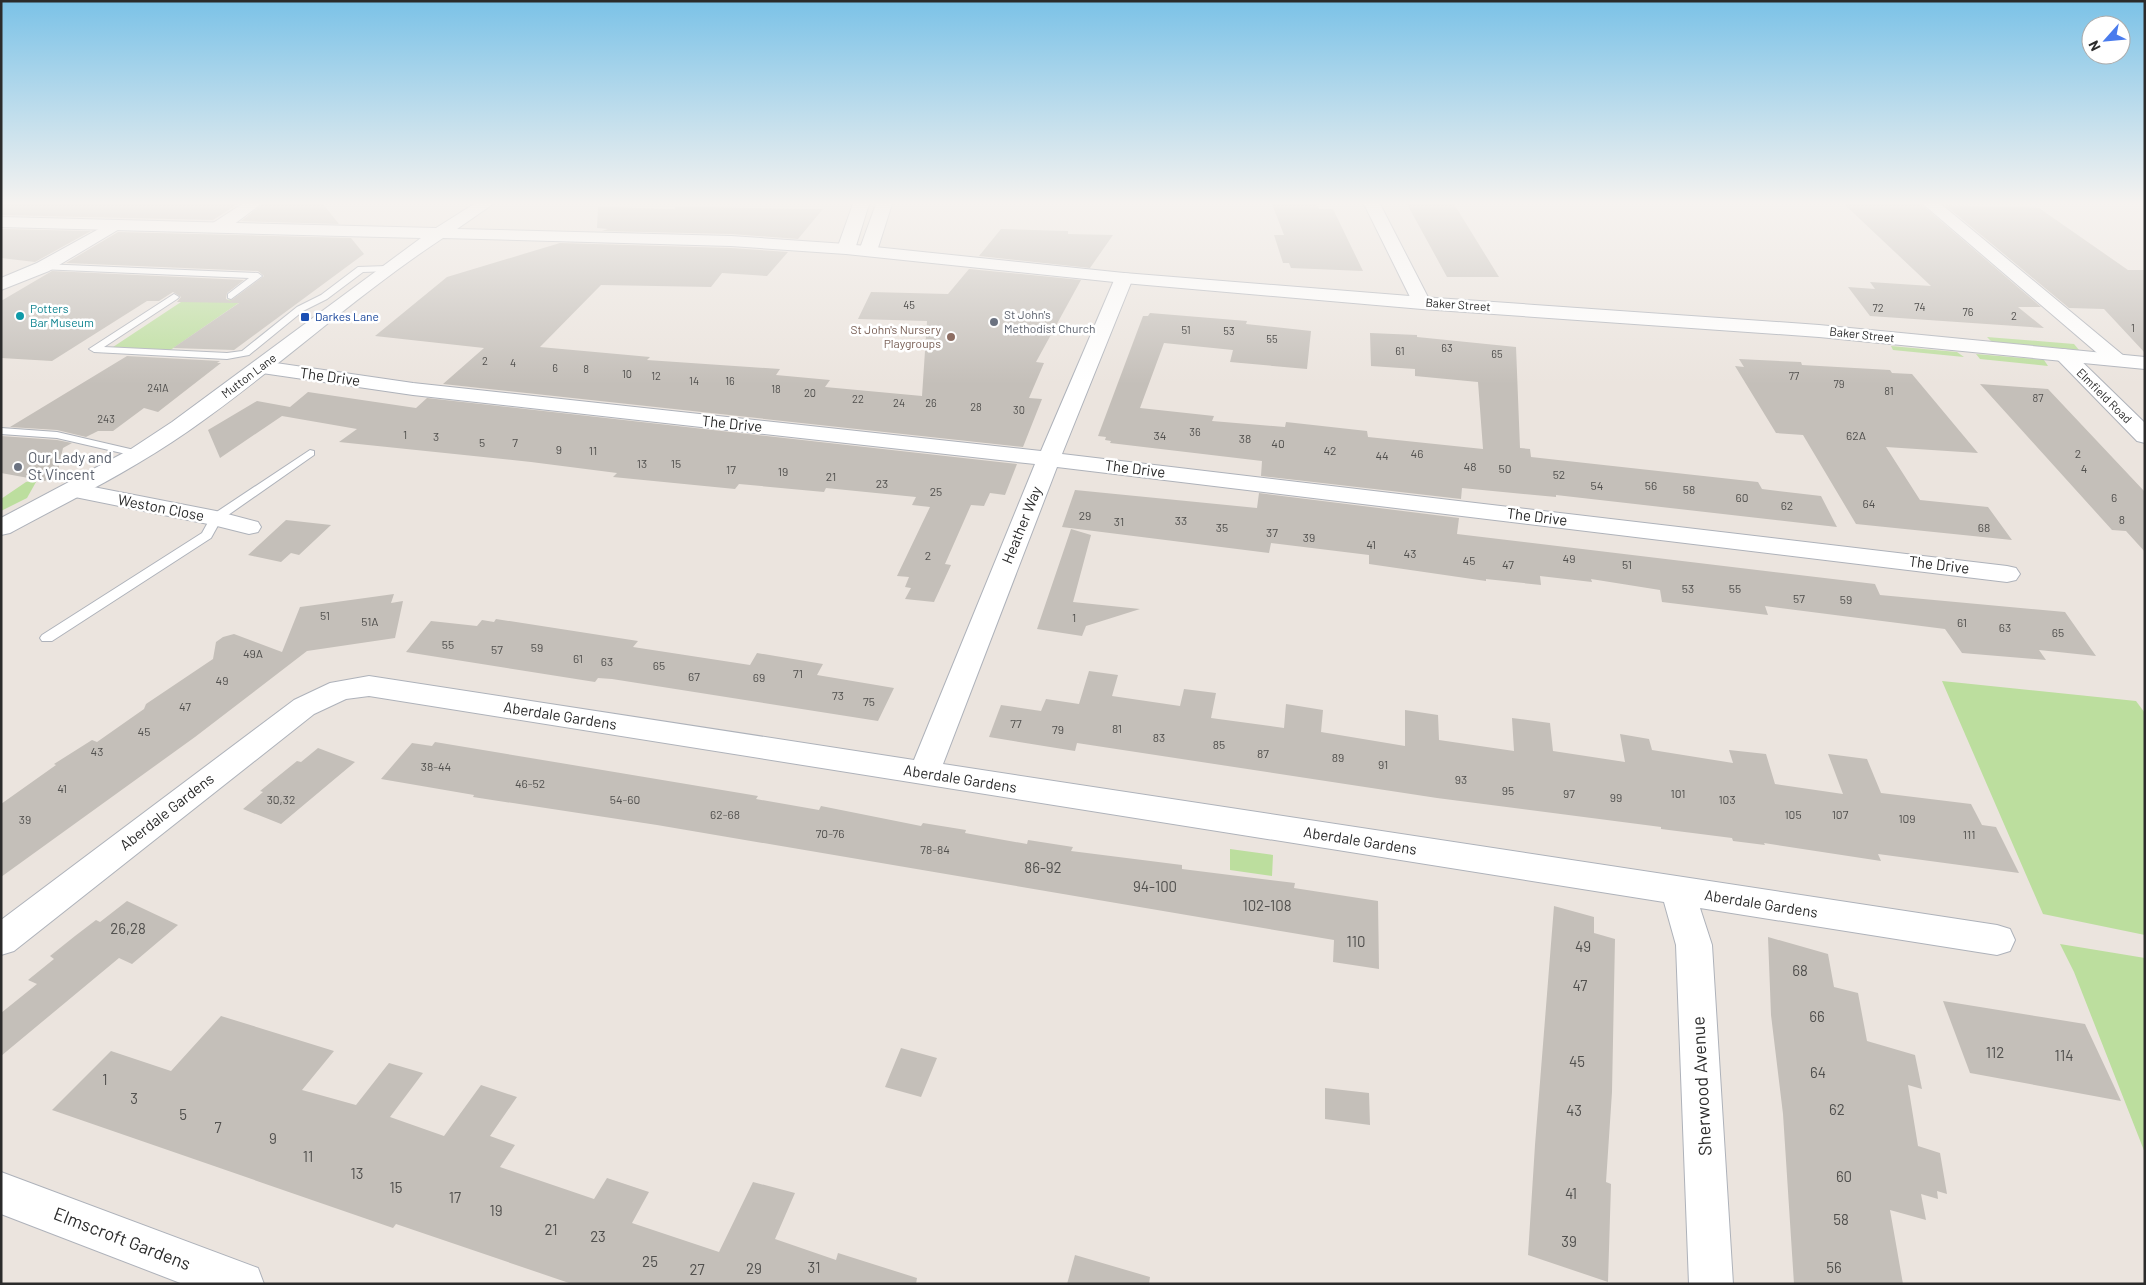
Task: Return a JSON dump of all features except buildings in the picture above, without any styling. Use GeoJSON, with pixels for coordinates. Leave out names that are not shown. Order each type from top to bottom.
{"type":"FeatureCollection","features":[{"type":"Feature","properties":{"kind":"street"},"geometry":{"type":"LineString","coordinates":[[1,285],[49,264]]}},
{"type":"Feature","properties":{"kind":"street","name":"Mutton Lane"},"geometry":{"type":"LineString","coordinates":[[1,528],[139,454],[180,427],[262,358],[350,298],[394,264]]}},
{"type":"Feature","properties":{"kind":"street","name":"Baker Street"},"geometry":{"type":"LineString","coordinates":[[991,264],[1124,278],[1422,303],[1819,331],[2145,363]]}},
{"type":"Feature","properties":{"kind":"street"},"geometry":{"type":"LineString","coordinates":[[1402,264],[1422,303]]}},
{"type":"Feature","properties":{"kind":"street"},"geometry":{"type":"LineString","coordinates":[[2002,264],[2117,360]]}},
{"type":"Feature","properties":{"kind":"street","name":"Heather Way"},"geometry":{"type":"LineString","coordinates":[[924,773],[1048,459],[1124,278]]}},
{"type":"Feature","properties":{"kind":"street","name":"Elmfield Road"},"geometry":{"type":"LineString","coordinates":[[2064,355],[2145,436]]}},
{"type":"Feature","properties":{"kind":"street","name":"The Drive"},"geometry":{"type":"LineString","coordinates":[[262,358],[413,390],[1048,459],[2007,574]]}},
{"type":"Feature","properties":{"kind":"street","name":"Weston Close"},"geometry":{"type":"LineString","coordinates":[[73,490],[216,518],[248,528]]}},
{"type":"Feature","properties":{"kind":"street","name":"Aberdale Gardens"},"geometry":{"type":"LineString","coordinates":[[1,940],[304,707],[340,690],[369,686],[1997,940]]}},
{"type":"Feature","properties":{"kind":"street","name":"Sherwood Avenue"},"geometry":{"type":"LineString","coordinates":[[1678,891],[1694,945],[1711,1284]]}},
{"type":"Feature","properties":{"kind":"street","name":"Elmscroft Gardens"},"geometry":{"type":"LineString","coordinates":[[1,1193],[242,1284]]}},
{"type":"Feature","properties":{"kind":"lane"},"geometry":{"type":"LineString","coordinates":[[44,267],[258,276],[231,296]]}},
{"type":"Feature","properties":{"kind":"lane"},"geometry":{"type":"LineString","coordinates":[[174,297],[94,349],[262,358],[300,309],[324,297],[361,269],[387,269]]}},
{"type":"Feature","properties":{"kind":"lane"},"geometry":{"type":"LineString","coordinates":[[324,297],[350,298]]}},
{"type":"Feature","properties":{"kind":"lane"},"geometry":{"type":"LineString","coordinates":[[1,431],[57,435],[139,454]]}},
{"type":"Feature","properties":{"kind":"lane"},"geometry":{"type":"LineString","coordinates":[[47,638],[207,535],[216,518],[310,454]]}},
{"type":"Feature","properties":{"kind":"green space"},"geometry":{"type":"Polygon","coordinates":[[[204,299],[243,300],[169,351],[113,347],[181,302],[204,299]]]}},
{"type":"Feature","properties":{"kind":"green space"},"geometry":{"type":"Polygon","coordinates":[[[1987,337],[2074,344],[2079,350],[1992,342],[1987,337]]]}},
{"type":"Feature","properties":{"kind":"green space"},"geometry":{"type":"Polygon","coordinates":[[[1891,346],[1957,352],[1964,357],[1893,350],[1891,346]]]}},
{"type":"Feature","properties":{"kind":"green space"},"geometry":{"type":"Polygon","coordinates":[[[1976,354],[2044,360],[2048,366],[1980,359],[1976,354]]]}},
{"type":"Feature","properties":{"kind":"green space"},"geometry":{"type":"Polygon","coordinates":[[[26,482],[36,482],[27,498],[1,511],[1,499],[26,482]]]}},
{"type":"Feature","properties":{"kind":"green space"},"geometry":{"type":"Polygon","coordinates":[[[1942,681],[2136,701],[2145,713],[2145,935],[2043,914],[1942,681]]]}},
{"type":"Feature","properties":{"kind":"green space"},"geometry":{"type":"Polygon","coordinates":[[[1230,849],[1273,855],[1272,876],[1230,870],[1230,849]]]}},
{"type":"Feature","properties":{"kind":"green space"},"geometry":{"type":"Polygon","coordinates":[[[2060,944],[2145,958],[2145,1153],[2074,972],[2060,944]]]}},
{"type":"Feature","properties":{"kind":"place","name":"Potters Bar Museum"},"geometry":{"type":"Point","coordinates":[20,316]}},
{"type":"Feature","properties":{"kind":"place","name":"Darkes Lane"},"geometry":{"type":"Point","coordinates":[305,317]}},
{"type":"Feature","properties":{"kind":"place","name":"St John's Methodist Church"},"geometry":{"type":"Point","coordinates":[994,322]}},
{"type":"Feature","properties":{"kind":"place","name":"St John's Nursery Playgroups"},"geometry":{"type":"Point","coordinates":[951,337]}},
{"type":"Feature","properties":{"kind":"place","name":"Our Lady and St Vincent"},"geometry":{"type":"Point","coordinates":[18,467]}}]}
